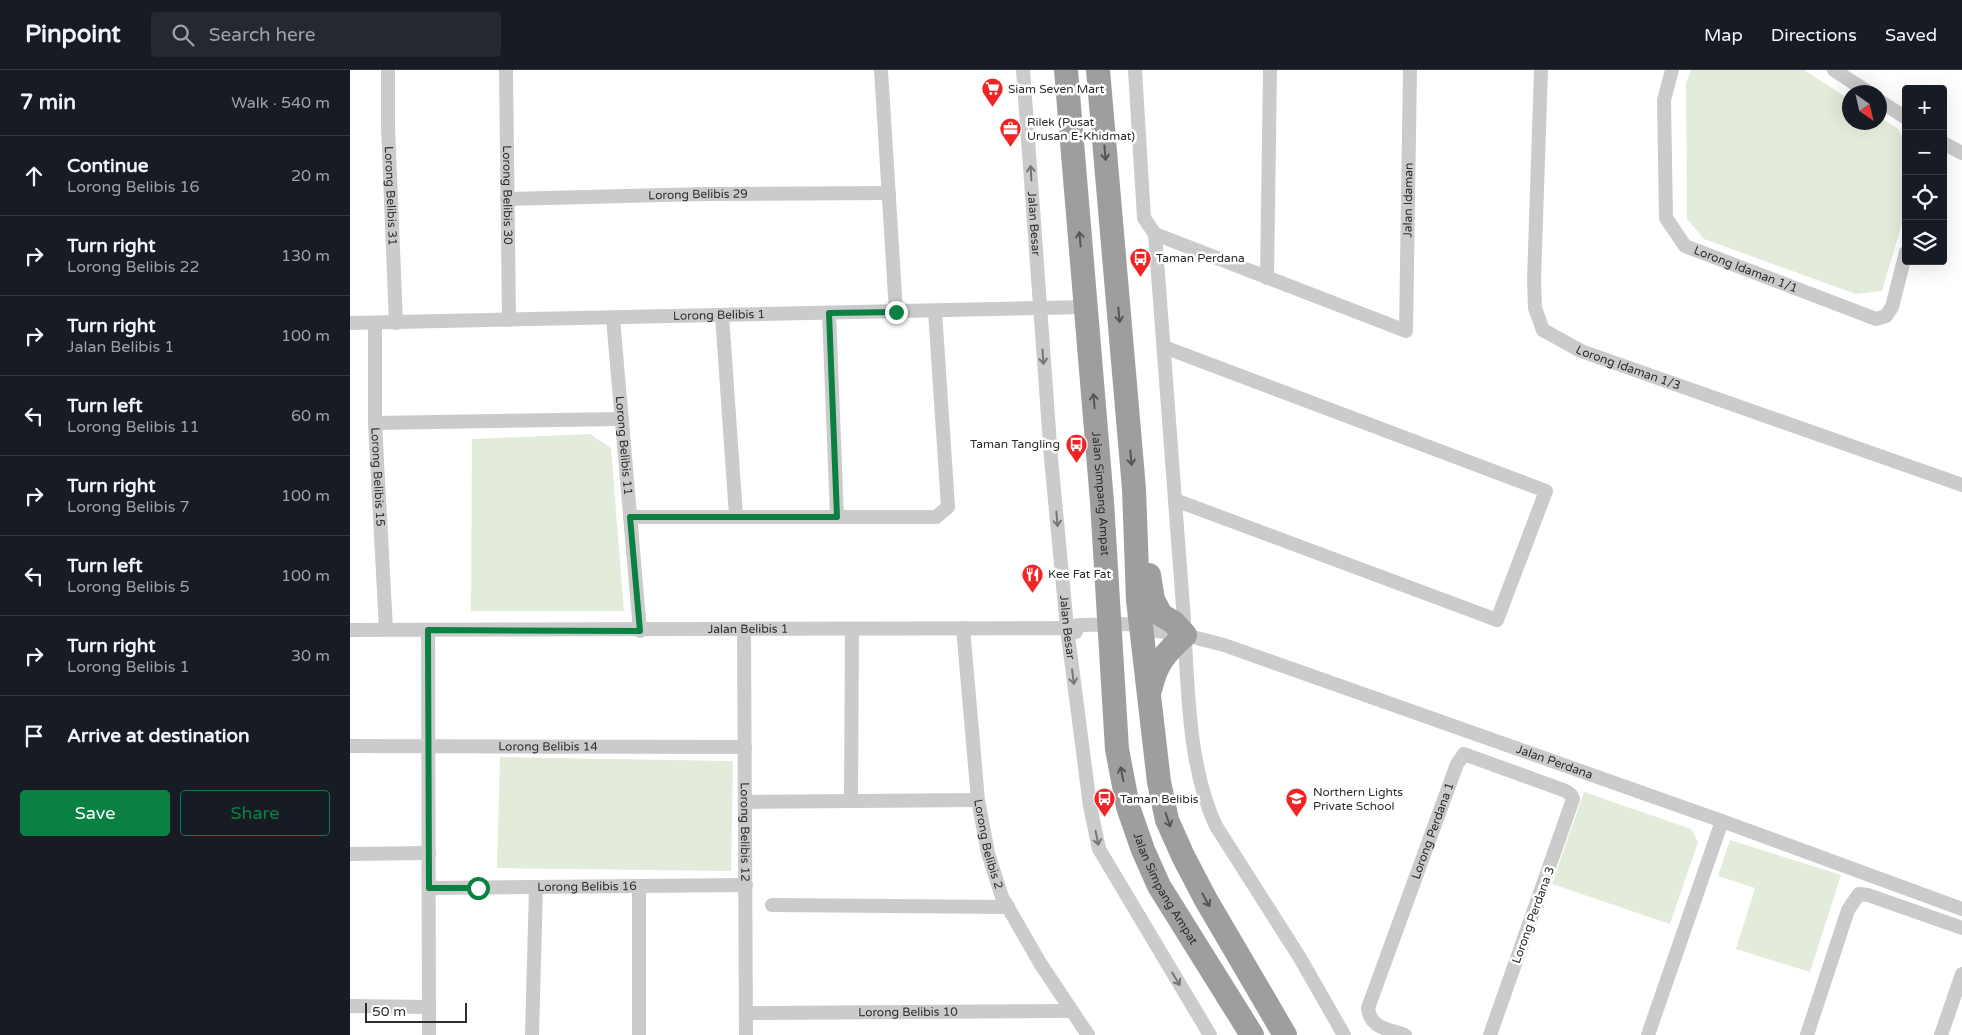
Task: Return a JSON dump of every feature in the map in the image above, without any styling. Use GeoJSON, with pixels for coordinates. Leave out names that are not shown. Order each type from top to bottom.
{"type":"FeatureCollection","features":[{"type":"Feature","properties":{"kind":"highway","name":"Jalan Simpang Ampat"},"geometry":{"type":"LineString","coordinates":[[1066,70],[1086,308],[1117,749],[1128,807],[1142,850],[1159,886],[1252,1035]]}},
{"type":"Feature","properties":{"kind":"highway"},"geometry":{"type":"LineString","coordinates":[[1098,70],[1134,490],[1138,600],[1143,629],[1148,696],[1158,782],[1167,820],[1206,900],[1285,1035]]}},
{"type":"Feature","properties":{"kind":"highway"},"geometry":{"type":"LineString","coordinates":[[1134,490],[1153,600],[1161,615],[1173,622],[1185,635],[1164,655],[1156,667],[1148,696]]}},
{"type":"Feature","properties":{"kind":"street","name":"Lorong Belibis 31"},"geometry":{"type":"LineString","coordinates":[[388,70],[388,126],[396,323]]}},
{"type":"Feature","properties":{"kind":"street","name":"Lorong Belibis 30"},"geometry":{"type":"LineString","coordinates":[[506,70],[509,320]]}},
{"type":"Feature","properties":{"kind":"street"},"geometry":{"type":"LineString","coordinates":[[881,70],[896,312]]}},
{"type":"Feature","properties":{"kind":"street","name":"Jalan Besar"},"geometry":{"type":"LineString","coordinates":[[1023,70],[1039,308],[1067,628],[1087,786],[1099,849],[1210,1035]]}},
{"type":"Feature","properties":{"kind":"street"},"geometry":{"type":"LineString","coordinates":[[1135,70],[1144,218],[1155,234],[1195,758],[1206,805],[1216,826],[1300,958],[1344,1035]]}},
{"type":"Feature","properties":{"kind":"street"},"geometry":{"type":"LineString","coordinates":[[1155,234],[1267,278],[1270,70]]}},
{"type":"Feature","properties":{"kind":"street","name":"Jalan Idaman"},"geometry":{"type":"LineString","coordinates":[[1267,278],[1406,331],[1410,70]]}},
{"type":"Feature","properties":{"kind":"street","name":"Lorong Idaman 1/3"},"geometry":{"type":"LineString","coordinates":[[1541,70],[1534,280],[1535,308],[1543,330],[1582,351],[1962,485]]}},
{"type":"Feature","properties":{"kind":"street","name":"Lorong Idaman 1/1"},"geometry":{"type":"LineString","coordinates":[[1672,70],[1664,100],[1666,218],[1685,246],[1876,319],[1886,316],[1892,307],[1903,265]]}},
{"type":"Feature","properties":{"kind":"street"},"geometry":{"type":"LineString","coordinates":[[1834,70],[1857,85]]}},
{"type":"Feature","properties":{"kind":"street"},"geometry":{"type":"LineString","coordinates":[[1887,105],[1902,115]]}},
{"type":"Feature","properties":{"kind":"street"},"geometry":{"type":"LineString","coordinates":[[1947,144],[1962,153]]}},
{"type":"Feature","properties":{"kind":"street","name":"Lorong Belibis 29"},"geometry":{"type":"LineString","coordinates":[[507,199],[704,194],[889,193]]}},
{"type":"Feature","properties":{"kind":"street","name":"Lorong Belibis 1"},"geometry":{"type":"LineString","coordinates":[[350,324],[1086,308]]}},
{"type":"Feature","properties":{"kind":"street"},"geometry":{"type":"LineString","coordinates":[[630,517],[936,517],[948,507],[935,311]]}},
{"type":"Feature","properties":{"kind":"street"},"geometry":{"type":"LineString","coordinates":[[829,313],[837,517]]}},
{"type":"Feature","properties":{"kind":"street"},"geometry":{"type":"LineString","coordinates":[[722,315],[736,516]]}},
{"type":"Feature","properties":{"kind":"street","name":"Lorong Belibis 11"},"geometry":{"type":"LineString","coordinates":[[613,318],[640,631]]}},
{"type":"Feature","properties":{"kind":"street","name":"Lorong Belibis 15"},"geometry":{"type":"LineString","coordinates":[[375,323],[376,423],[386,629]]}},
{"type":"Feature","properties":{"kind":"street"},"geometry":{"type":"LineString","coordinates":[[1164,347],[1546,491],[1497,620],[1175,500]]}},
{"type":"Feature","properties":{"kind":"street"},"geometry":{"type":"LineString","coordinates":[[376,423],[622,419]]}},
{"type":"Feature","properties":{"kind":"street","name":"Lorong Belibis 2"},"geometry":{"type":"LineString","coordinates":[[963,628],[978,800],[988,853],[1002,897],[1071,1011],[1088,1035]]}},
{"type":"Feature","properties":{"kind":"street","name":"Jalan Belibis 1"},"geometry":{"type":"LineString","coordinates":[[350,630],[640,631],[1067,628],[1079,633],[1110,629],[1133,633],[1143,629]]}},
{"type":"Feature","properties":{"kind":"street"},"geometry":{"type":"LineString","coordinates":[[851,801],[852,629]]}},
{"type":"Feature","properties":{"kind":"street","name":"Jalan Perdana"},"geometry":{"type":"LineString","coordinates":[[1143,629],[1185,635],[1224,645],[1722,821],[1962,909]]}},
{"type":"Feature","properties":{"kind":"street"},"geometry":{"type":"LineString","coordinates":[[428,630],[429,1035]]}},
{"type":"Feature","properties":{"kind":"street","name":"Lorong Belibis 12"},"geometry":{"type":"LineString","coordinates":[[744,630],[746,1035]]}},
{"type":"Feature","properties":{"kind":"street","name":"Lorong Belibis 14"},"geometry":{"type":"LineString","coordinates":[[350,746],[745,746]]}},
{"type":"Feature","properties":{"kind":"street","name":"Lorong Perdana 1"},"geometry":{"type":"LineString","coordinates":[[1405,1035],[1376,1025],[1369,1018],[1368,1008],[1460,758],[1464,754],[1566,791],[1572,795]]}},
{"type":"Feature","properties":{"kind":"street","name":"Lorong Perdana 3"},"geometry":{"type":"LineString","coordinates":[[1490,1035],[1571,806],[1572,795]]}},
{"type":"Feature","properties":{"kind":"street"},"geometry":{"type":"LineString","coordinates":[[745,802],[978,800]]}},
{"type":"Feature","properties":{"kind":"street"},"geometry":{"type":"LineString","coordinates":[[1648,1035],[1722,821]]}},
{"type":"Feature","properties":{"kind":"street"},"geometry":{"type":"LineString","coordinates":[[350,854],[429,853]]}},
{"type":"Feature","properties":{"kind":"street","name":"Lorong Belibis 16"},"geometry":{"type":"LineString","coordinates":[[429,888],[746,885]]}},
{"type":"Feature","properties":{"kind":"street"},"geometry":{"type":"LineString","coordinates":[[638,1035],[639,886]]}},
{"type":"Feature","properties":{"kind":"street"},"geometry":{"type":"LineString","coordinates":[[532,1035],[536,887]]}},
{"type":"Feature","properties":{"kind":"street"},"geometry":{"type":"LineString","coordinates":[[1807,1035],[1848,910],[1859,894],[1868,895],[1962,928]]}},
{"type":"Feature","properties":{"kind":"street"},"geometry":{"type":"LineString","coordinates":[[772,905],[1008,906]]}},
{"type":"Feature","properties":{"kind":"street"},"geometry":{"type":"LineString","coordinates":[[1941,1035],[1962,974]]}},
{"type":"Feature","properties":{"kind":"street"},"geometry":{"type":"LineString","coordinates":[[350,1006],[429,1007]]}},
{"type":"Feature","properties":{"kind":"street","name":"Lorong Belibis 10"},"geometry":{"type":"LineString","coordinates":[[746,1014],[1071,1011]]}},
{"type":"Feature","properties":{"kind":"green space"},"geometry":{"type":"Polygon","coordinates":[[[1691,70],[1804,70],[1842,94],[1842,130],[1887,130],[1887,122],[1898,129],[1902,136],[1902,224],[1882,291],[1856,294],[1704,239],[1687,219],[1686,83],[1691,70]]]}},
{"type":"Feature","properties":{"kind":"green space"},"geometry":{"type":"Polygon","coordinates":[[[590,434],[611,448],[624,611],[471,611],[472,439],[590,434]]]}},
{"type":"Feature","properties":{"kind":"green space"},"geometry":{"type":"Polygon","coordinates":[[[500,757],[733,761],[731,871],[497,868],[500,757]]]}},
{"type":"Feature","properties":{"kind":"green space"},"geometry":{"type":"Polygon","coordinates":[[[1584,792],[1691,829],[1698,842],[1670,924],[1552,884],[1584,792]]]}},
{"type":"Feature","properties":{"kind":"green space"},"geometry":{"type":"Polygon","coordinates":[[[1730,840],[1841,875],[1810,972],[1736,949],[1755,888],[1718,876],[1730,840]]]}},
{"type":"Feature","properties":{"kind":"place","name":"Siam Seven Mart"},"geometry":{"type":"Point","coordinates":[992,108]}},
{"type":"Feature","properties":{"kind":"place","name":"Rilek (Pusat Urusan E-Khidmat)"},"geometry":{"type":"Point","coordinates":[1011,148]}},
{"type":"Feature","properties":{"kind":"place","name":"Taman Perdana"},"geometry":{"type":"Point","coordinates":[1140,277]}},
{"type":"Feature","properties":{"kind":"place","name":"Taman Tangling"},"geometry":{"type":"Point","coordinates":[1076,463]}},
{"type":"Feature","properties":{"kind":"place","name":"Kee Fat Fat"},"geometry":{"type":"Point","coordinates":[1032,593]}},
{"type":"Feature","properties":{"kind":"place","name":"Taman Belibis"},"geometry":{"type":"Point","coordinates":[1104,818]}},
{"type":"Feature","properties":{"kind":"place","name":"Northern Lights Private School"},"geometry":{"type":"Point","coordinates":[1297,818]}},
{"type":"Feature","properties":{"kind":"route"},"geometry":{"type":"LineString","coordinates":[[478,888],[429,888],[428,630],[640,631],[630,517],[837,517],[829,313],[896,312]]}}]}
